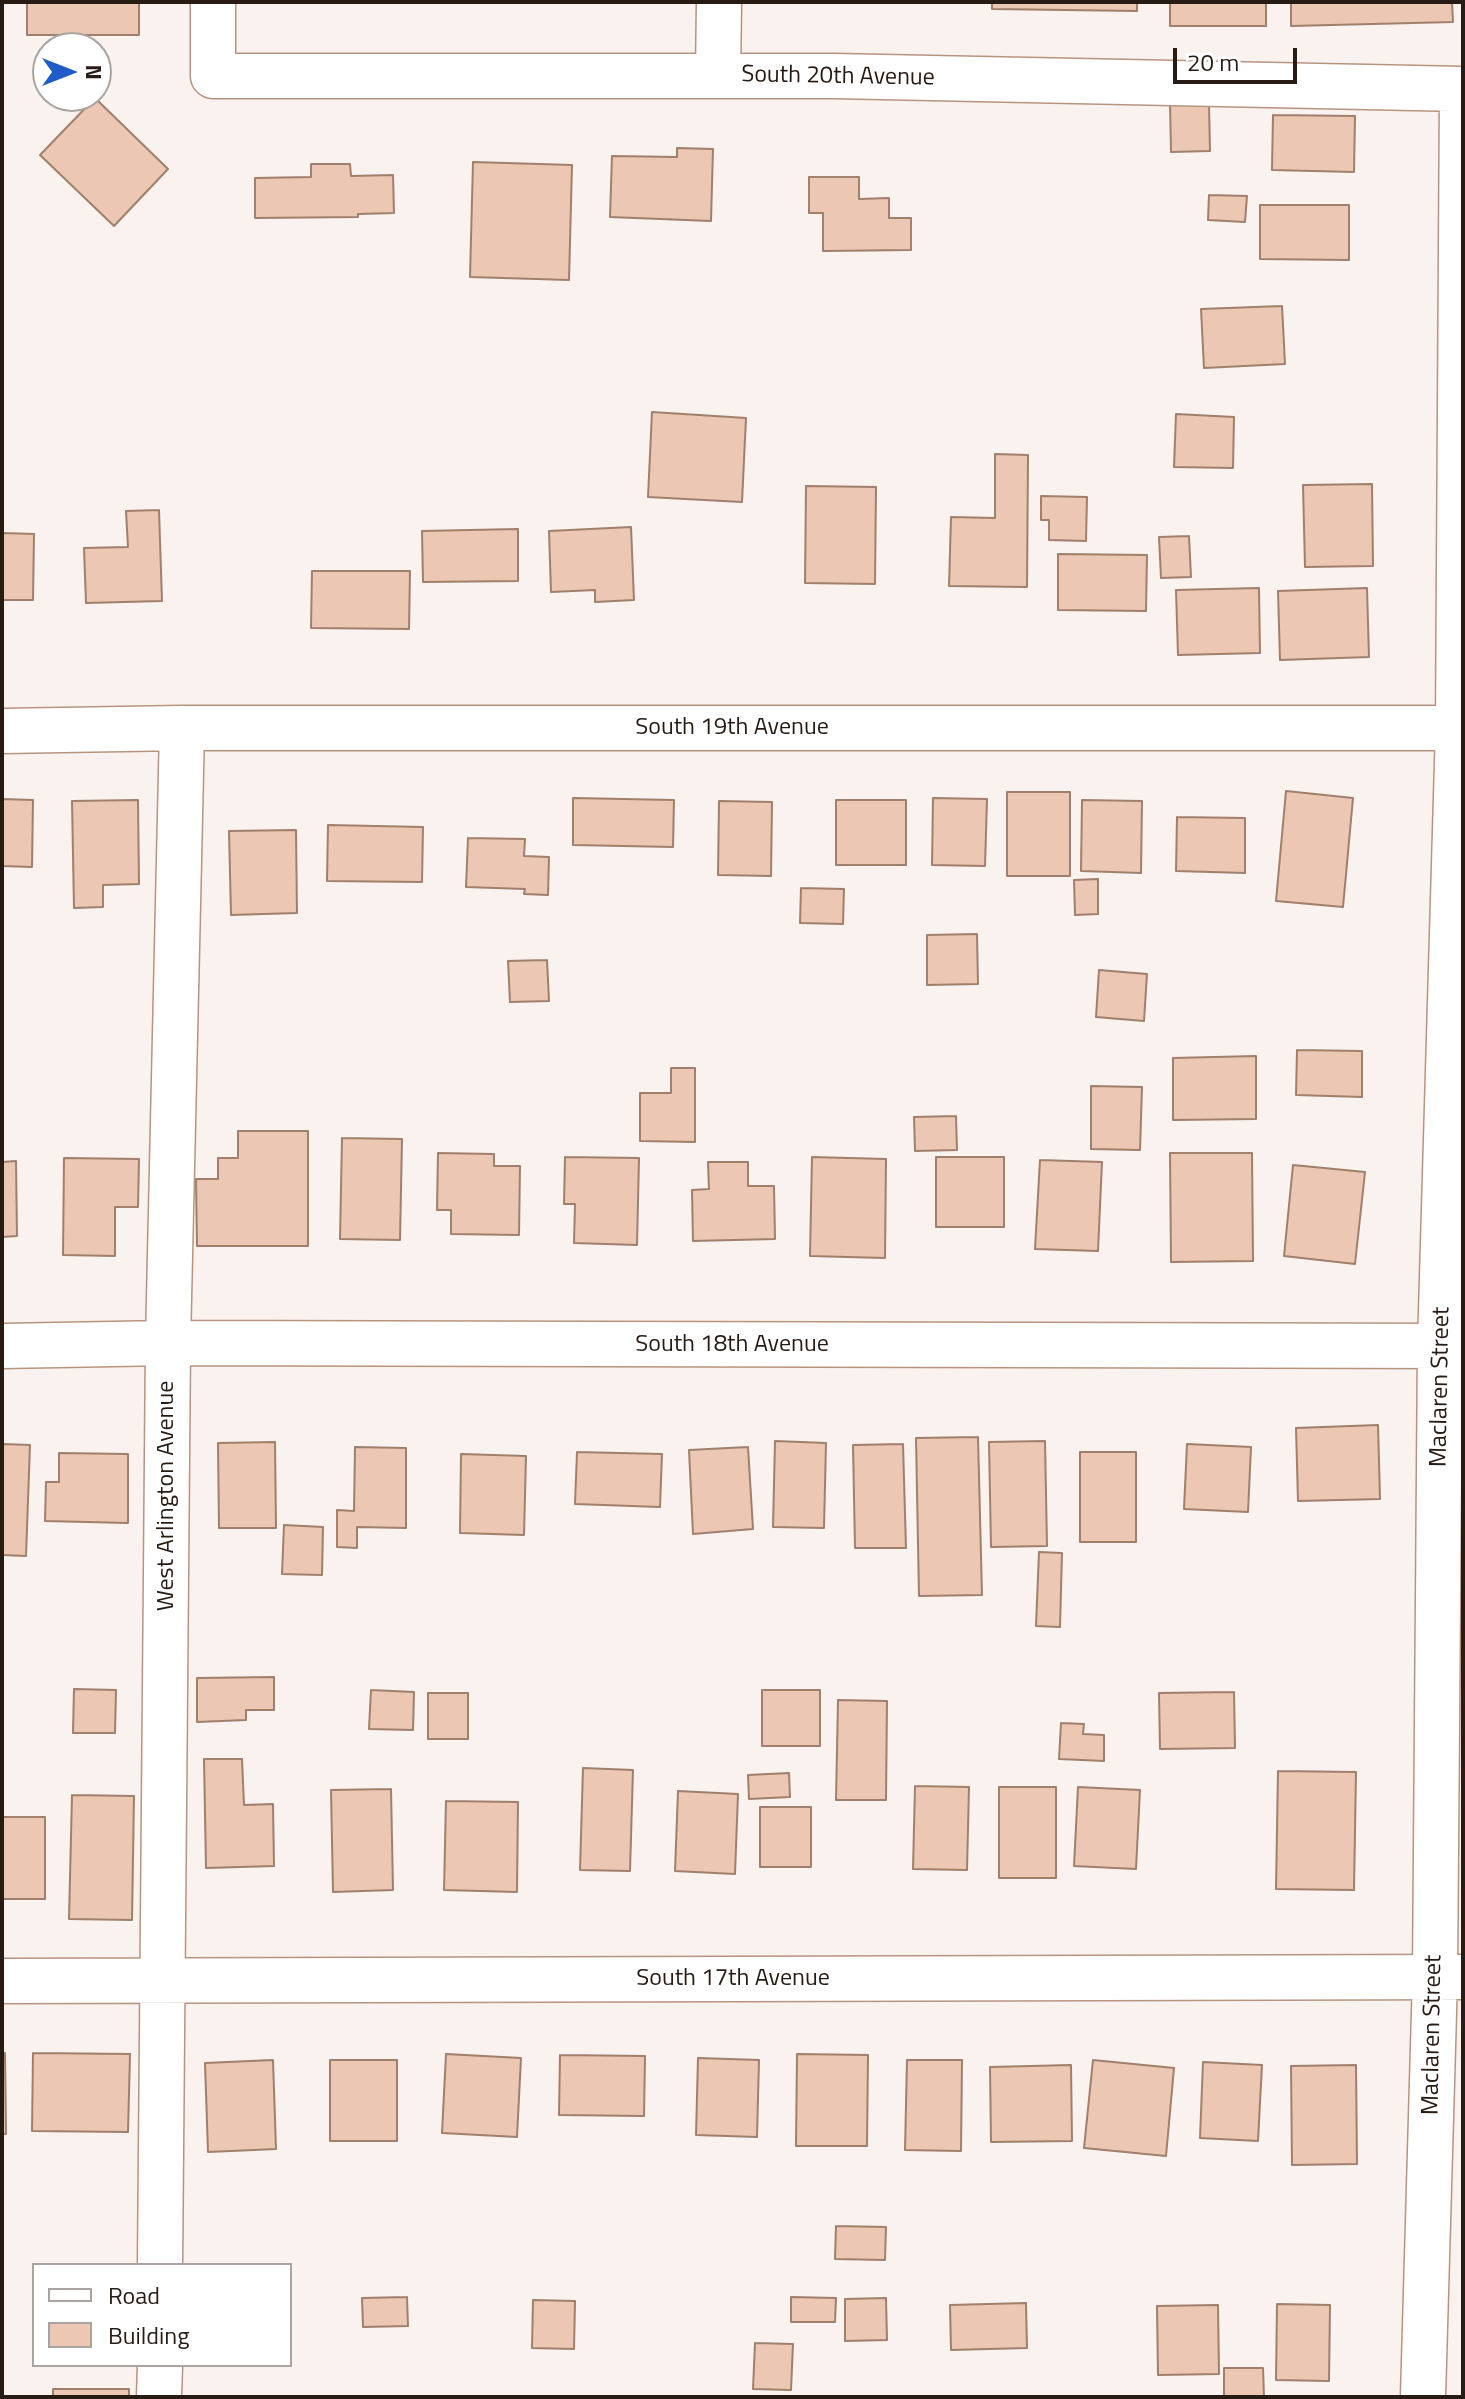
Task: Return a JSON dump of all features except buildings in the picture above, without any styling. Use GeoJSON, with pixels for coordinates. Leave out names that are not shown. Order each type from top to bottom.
{"type":"FeatureCollection","features":[{"type":"Feature","properties":{"kind":"street","name":"South 20th Avenue"},"geometry":{"type":"LineString","coordinates":[[213,2],[213,76],[850,76],[1463,89]]}},
{"type":"Feature","properties":{"kind":"street"},"geometry":{"type":"LineString","coordinates":[[718,76],[719,2]]}},
{"type":"Feature","properties":{"kind":"street","name":"Maclaren Street"},"geometry":{"type":"LineString","coordinates":[[1423,2397],[1449,1977],[1463,89]]}},
{"type":"Feature","properties":{"kind":"street","name":"South 19th Avenue"},"geometry":{"type":"LineString","coordinates":[[2,731],[182,728],[1460,728]]}},
{"type":"Feature","properties":{"kind":"street","name":"West Arlington Avenue"},"geometry":{"type":"LineString","coordinates":[[160,2263],[168,1343],[182,728]]}},
{"type":"Feature","properties":{"kind":"street","name":"South 18th Avenue"},"geometry":{"type":"LineString","coordinates":[[2,1346],[168,1343],[1452,1346]]}},
{"type":"Feature","properties":{"kind":"street","name":"South 17th Avenue"},"geometry":{"type":"LineString","coordinates":[[2,1981],[1449,1977]]}},
{"type":"Feature","properties":{"kind":"street"},"geometry":{"type":"LineString","coordinates":[[159,2397],[160,2367]]}}]}
